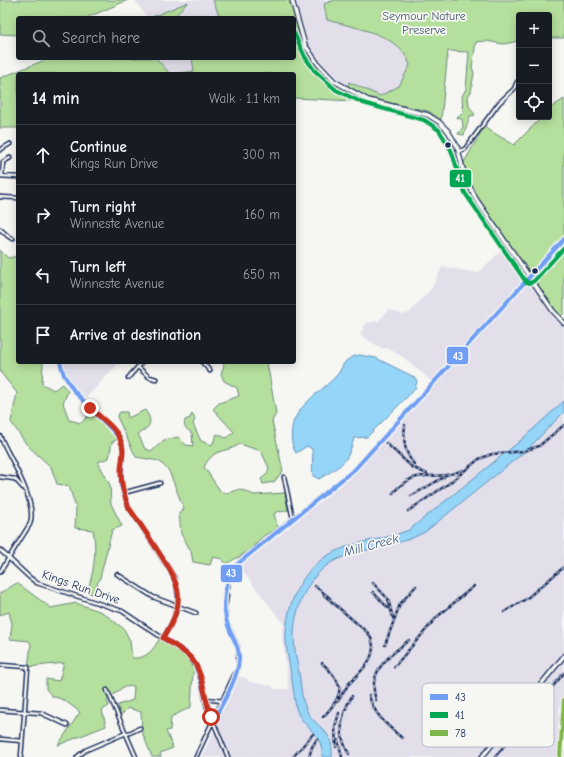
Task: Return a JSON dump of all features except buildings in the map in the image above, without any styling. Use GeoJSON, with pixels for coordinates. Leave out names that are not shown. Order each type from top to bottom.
{"type":"FeatureCollection","features":[{"type":"Feature","properties":{"kind":"main road"},"geometry":{"type":"LineString","coordinates":[[292,0],[305,45],[318,64],[334,81],[368,100],[419,112],[432,117],[448,131],[459,151],[465,177],[470,190],[553,311],[564,323]]}},
{"type":"Feature","properties":{"kind":"main road"},"geometry":{"type":"LineString","coordinates":[[542,683],[564,656]]}},
{"type":"Feature","properties":{"kind":"main road"},"geometry":{"type":"LineString","coordinates":[[560,757],[564,700]]}},
{"type":"Feature","properties":{"kind":"main road"},"geometry":{"type":"LineString","coordinates":[[482,757],[490,747]]}},
{"type":"Feature","properties":{"kind":"street"},"geometry":{"type":"LineString","coordinates":[[459,151],[465,149],[499,103],[514,89],[516,84]]}},
{"type":"Feature","properties":{"kind":"street"},"geometry":{"type":"LineString","coordinates":[[0,150],[10,144]]}},
{"type":"Feature","properties":{"kind":"street"},"geometry":{"type":"LineString","coordinates":[[3,162],[10,158]]}},
{"type":"Feature","properties":{"kind":"street"},"geometry":{"type":"LineString","coordinates":[[0,159],[3,162]]}},
{"type":"Feature","properties":{"kind":"street"},"geometry":{"type":"LineString","coordinates":[[3,162],[1,176],[16,177]]}},
{"type":"Feature","properties":{"kind":"street"},"geometry":{"type":"LineString","coordinates":[[0,198],[16,198]]}},
{"type":"Feature","properties":{"kind":"street"},"geometry":{"type":"LineString","coordinates":[[0,229],[13,239]]}},
{"type":"Feature","properties":{"kind":"street"},"geometry":{"type":"LineString","coordinates":[[196,757],[235,675],[239,662],[237,643],[228,627],[225,615],[228,578],[232,570],[241,560],[355,470],[564,239]]}},
{"type":"Feature","properties":{"kind":"street"},"geometry":{"type":"LineString","coordinates":[[61,364],[65,377],[74,391],[120,438],[123,450],[121,472],[123,493],[129,508],[172,573],[178,589],[178,607],[173,622],[163,638]]}},
{"type":"Feature","properties":{"kind":"street"},"geometry":{"type":"LineString","coordinates":[[128,378],[140,364]]}},
{"type":"Feature","properties":{"kind":"street"},"geometry":{"type":"LineString","coordinates":[[204,364],[210,371]]}},
{"type":"Feature","properties":{"kind":"street"},"geometry":{"type":"LineString","coordinates":[[138,367],[149,377],[156,379]]}},
{"type":"Feature","properties":{"kind":"street"},"geometry":{"type":"LineString","coordinates":[[0,436],[24,488],[31,507],[32,518],[30,524],[0,572]]}},
{"type":"Feature","properties":{"kind":"street"},"geometry":{"type":"LineString","coordinates":[[0,477],[15,479],[24,488]]}},
{"type":"Feature","properties":{"kind":"street"},"geometry":{"type":"LineString","coordinates":[[284,477],[294,519]]}},
{"type":"Feature","properties":{"kind":"street"},"geometry":{"type":"LineString","coordinates":[[123,493],[160,483]]}},
{"type":"Feature","properties":{"kind":"street","name":"Kings Run Drive"},"geometry":{"type":"LineString","coordinates":[[0,550],[29,577],[37,582],[56,590],[102,603],[122,612],[182,651],[193,662],[200,676],[205,699],[228,757]]}},
{"type":"Feature","properties":{"kind":"street"},"geometry":{"type":"LineString","coordinates":[[117,574],[153,597],[196,613]]}},
{"type":"Feature","properties":{"kind":"street"},"geometry":{"type":"LineString","coordinates":[[0,665],[28,667],[21,757]]}},
{"type":"Feature","properties":{"kind":"street"},"geometry":{"type":"LineString","coordinates":[[107,690],[136,757]]}},
{"type":"Feature","properties":{"kind":"street"},"geometry":{"type":"LineString","coordinates":[[205,699],[222,701]]}},
{"type":"Feature","properties":{"kind":"street"},"geometry":{"type":"LineString","coordinates":[[0,710],[44,714],[67,725]]}},
{"type":"Feature","properties":{"kind":"street"},"geometry":{"type":"LineString","coordinates":[[77,757],[86,750],[140,728]]}},
{"type":"Feature","properties":{"kind":"street"},"geometry":{"type":"LineString","coordinates":[[0,739],[22,741]]}},
{"type":"Feature","properties":{"kind":"shaded area"},"geometry":{"type":"Polygon","coordinates":[[[135,0],[213,0],[219,16],[146,16],[135,0]]]}},
{"type":"Feature","properties":{"kind":"shaded area"},"geometry":{"type":"Polygon","coordinates":[[[292,0],[335,0],[331,2],[327,20],[367,30],[394,44],[407,57],[410,65],[399,86],[380,96],[350,82],[344,88],[334,81],[308,50],[292,0]]]}},
{"type":"Feature","properties":{"kind":"shaded area"},"geometry":{"type":"Polygon","coordinates":[[[158,60],[192,60],[194,71],[168,72],[158,60]]]}},
{"type":"Feature","properties":{"kind":"shaded area"},"geometry":{"type":"Polygon","coordinates":[[[506,246],[512,259],[554,317],[561,323],[564,320],[564,757],[201,757],[213,733],[237,676],[246,678],[250,682],[272,686],[274,689],[289,689],[282,636],[284,624],[239,567],[350,478],[436,385],[403,357],[387,348],[383,349],[360,335],[366,323],[379,321],[389,309],[403,315],[409,313],[431,289],[442,267],[478,273],[506,246]]]}},
{"type":"Feature","properties":{"kind":"shaded area"},"geometry":{"type":"Polygon","coordinates":[[[61,364],[118,364],[83,401],[70,387],[61,364]]]}},
{"type":"Feature","properties":{"kind":"green space"},"geometry":{"type":"Polygon","coordinates":[[[0,0],[128,0],[91,16],[16,16],[16,35],[0,34],[0,0]]]}},
{"type":"Feature","properties":{"kind":"green space"},"geometry":{"type":"Polygon","coordinates":[[[213,0],[292,0],[305,45],[334,81],[374,102],[296,98],[296,72],[188,72],[194,71],[192,60],[296,60],[296,16],[219,16],[213,0]]]}},
{"type":"Feature","properties":{"kind":"green space","name":"Seymour Nature Preserve"},"geometry":{"type":"Polygon","coordinates":[[[335,0],[564,0],[564,38],[552,38],[552,12],[516,12],[516,42],[504,44],[486,41],[476,42],[472,67],[474,73],[471,92],[468,96],[469,106],[475,115],[470,116],[464,135],[458,134],[463,127],[462,119],[457,118],[463,112],[462,96],[466,89],[469,52],[448,51],[441,120],[428,111],[371,99],[348,86],[349,82],[380,96],[399,86],[410,65],[404,54],[386,39],[363,29],[327,20],[324,4],[335,0]]]}},
{"type":"Feature","properties":{"kind":"green space"},"geometry":{"type":"Polygon","coordinates":[[[188,2],[175,16],[155,16],[188,2]]]}},
{"type":"Feature","properties":{"kind":"green space"},"geometry":{"type":"Polygon","coordinates":[[[45,60],[158,60],[168,72],[16,72],[16,128],[0,128],[0,78],[45,60]]]}},
{"type":"Feature","properties":{"kind":"green space"},"geometry":{"type":"Polygon","coordinates":[[[564,99],[564,313],[560,317],[476,196],[463,164],[484,127],[514,145],[539,120],[552,120],[552,107],[564,99]]]}},
{"type":"Feature","properties":{"kind":"green space"},"geometry":{"type":"Polygon","coordinates":[[[0,250],[8,258],[16,256],[16,364],[43,364],[42,384],[54,390],[62,384],[68,391],[63,403],[69,420],[81,423],[89,415],[102,419],[120,438],[112,442],[109,458],[98,462],[110,485],[111,504],[122,526],[112,530],[100,578],[92,594],[87,592],[94,561],[95,546],[93,530],[75,528],[76,508],[69,486],[57,484],[51,467],[27,445],[11,422],[17,393],[1,373],[0,250]]]}},
{"type":"Feature","properties":{"kind":"green space"},"geometry":{"type":"Polygon","coordinates":[[[223,364],[267,364],[276,414],[272,421],[283,471],[274,482],[263,484],[261,479],[267,474],[269,468],[261,451],[240,444],[216,453],[208,460],[204,467],[221,492],[227,493],[240,489],[254,495],[285,493],[288,510],[281,512],[278,511],[274,514],[278,528],[263,536],[249,551],[226,564],[222,559],[213,557],[210,565],[193,562],[191,551],[181,534],[179,512],[184,509],[169,471],[159,461],[136,457],[117,417],[120,412],[127,412],[128,418],[145,410],[150,421],[148,427],[138,434],[145,449],[152,451],[164,440],[178,437],[186,445],[193,446],[192,433],[184,424],[185,420],[190,418],[192,413],[195,419],[193,424],[201,441],[212,445],[217,434],[226,438],[234,432],[213,409],[219,403],[239,396],[237,388],[224,381],[221,374],[223,364]]]}},
{"type":"Feature","properties":{"kind":"green space"},"geometry":{"type":"Polygon","coordinates":[[[17,583],[51,608],[76,603],[102,612],[124,629],[130,641],[132,658],[142,657],[149,653],[160,638],[185,654],[196,671],[193,672],[191,707],[171,717],[170,730],[166,731],[173,748],[160,753],[161,757],[152,757],[142,732],[141,712],[128,708],[120,716],[118,705],[133,700],[134,686],[123,687],[107,700],[109,706],[102,710],[106,726],[58,745],[80,712],[64,700],[52,696],[46,689],[46,679],[59,681],[64,663],[28,667],[31,644],[29,641],[10,639],[12,624],[9,612],[0,615],[0,593],[17,583]]]}},
{"type":"Feature","properties":{"kind":"water"},"geometry":{"type":"Polygon","coordinates":[[[360,355],[376,358],[414,377],[417,381],[415,389],[367,437],[354,438],[346,459],[338,467],[319,479],[313,476],[312,449],[307,446],[296,453],[294,450],[291,436],[293,422],[309,400],[338,374],[346,361],[360,355]]]}},
{"type":"Feature","properties":{"kind":"water","name":"Mill Creek"},"geometry":{"type":"Polygon","coordinates":[[[564,401],[564,412],[528,449],[425,532],[404,541],[338,559],[319,572],[311,581],[300,603],[295,626],[294,642],[305,706],[313,720],[322,728],[330,739],[332,747],[332,757],[322,757],[320,742],[303,721],[296,708],[287,648],[287,619],[290,607],[300,584],[315,565],[336,551],[354,544],[391,536],[409,530],[520,441],[564,401]]]}},
{"type":"Feature","properties":{"kind":"railway"},"geometry":{"type":"LineString","coordinates":[[405,425],[405,446],[408,455],[414,464]]}},
{"type":"Feature","properties":{"kind":"railway"},"geometry":{"type":"LineString","coordinates":[[408,511],[448,484],[479,459],[492,454],[524,451],[539,446],[564,425]]}},
{"type":"Feature","properties":{"kind":"railway"},"geometry":{"type":"LineString","coordinates":[[386,443],[412,467],[427,474]]}},
{"type":"Feature","properties":{"kind":"railway"},"geometry":{"type":"LineString","coordinates":[[393,493],[402,484],[410,479],[452,474],[462,470]]}},
{"type":"Feature","properties":{"kind":"railway"},"geometry":{"type":"LineString","coordinates":[[411,496],[444,477]]}},
{"type":"Feature","properties":{"kind":"railway"},"geometry":{"type":"LineString","coordinates":[[504,612],[526,599],[564,567]]}},
{"type":"Feature","properties":{"kind":"railway"},"geometry":{"type":"LineString","coordinates":[[373,583],[388,599],[393,618]]}},
{"type":"Feature","properties":{"kind":"railway"},"geometry":{"type":"LineString","coordinates":[[315,586],[330,598]]}},
{"type":"Feature","properties":{"kind":"railway"},"geometry":{"type":"LineString","coordinates":[[385,645],[400,604],[416,586]]}},
{"type":"Feature","properties":{"kind":"railway"},"geometry":{"type":"LineString","coordinates":[[394,667],[437,617],[474,586]]}},
{"type":"Feature","properties":{"kind":"railway"},"geometry":{"type":"LineString","coordinates":[[373,592],[388,608]]}},
{"type":"Feature","properties":{"kind":"railway"},"geometry":{"type":"LineString","coordinates":[[324,595],[368,633],[372,641],[372,655],[364,668],[348,685]]}},
{"type":"Feature","properties":{"kind":"railway"},"geometry":{"type":"LineString","coordinates":[[376,700],[374,681],[377,673],[388,658],[409,640]]}},
{"type":"Feature","properties":{"kind":"railway"},"geometry":{"type":"LineString","coordinates":[[322,663],[335,677],[339,689],[335,702],[323,717]]}},
{"type":"Feature","properties":{"kind":"railway"},"geometry":{"type":"LineString","coordinates":[[554,685],[564,673]]}},
{"type":"Feature","properties":{"kind":"railway"},"geometry":{"type":"LineString","coordinates":[[337,702],[350,682]]}},
{"type":"Feature","properties":{"kind":"railway"},"geometry":{"type":"LineString","coordinates":[[369,695],[378,714],[386,724],[402,738]]}},
{"type":"Feature","properties":{"kind":"railway"},"geometry":{"type":"LineString","coordinates":[[349,754],[343,739],[342,725],[345,710],[352,696]]}},
{"type":"Feature","properties":{"kind":"railway"},"geometry":{"type":"LineString","coordinates":[[336,747],[335,727],[339,713]]}},
{"type":"Feature","properties":{"kind":"railway"},"geometry":{"type":"LineString","coordinates":[[293,757],[313,734]]}},
{"type":"Feature","properties":{"kind":"railway"},"geometry":{"type":"LineString","coordinates":[[309,757],[312,747],[317,739]]}},
{"type":"Feature","properties":{"kind":"railway"},"geometry":{"type":"LineString","coordinates":[[338,740],[342,757]]}},
{"type":"Feature","properties":{"kind":"railway"},"geometry":{"type":"LineString","coordinates":[[495,757],[503,747]]}},
{"type":"Feature","properties":{"kind":"transit line","name":"41"},"geometry":{"type":"LineString","coordinates":[[296,37],[305,57],[314,70],[336,90],[363,103],[424,120],[439,130],[451,150],[465,193],[526,282],[530,283],[534,281],[564,248]]}},
{"type":"Feature","properties":{"kind":"transit line","name":"43"},"geometry":{"type":"LineString","coordinates":[[213,722],[229,692],[238,668],[238,648],[227,623],[224,606],[228,582],[235,566],[355,469],[564,239]]}},
{"type":"Feature","properties":{"kind":"transit line","name":"43"},"geometry":{"type":"LineString","coordinates":[[61,364],[64,375],[74,391],[120,438],[123,449],[121,485],[129,508],[166,563],[176,584],[178,604],[176,614],[163,638],[185,652],[195,663],[213,722]]}},
{"type":"Feature","properties":{"kind":"transit line","name":"78"},"geometry":{"type":"LineString","coordinates":[[560,757],[564,700]]}},
{"type":"Feature","properties":{"kind":"route"},"geometry":{"type":"LineString","coordinates":[[90,408],[113,429],[122,442],[123,453],[121,485],[124,496],[129,508],[172,573],[178,589],[178,607],[173,622],[163,638],[191,658],[196,666],[211,717]]}}]}
